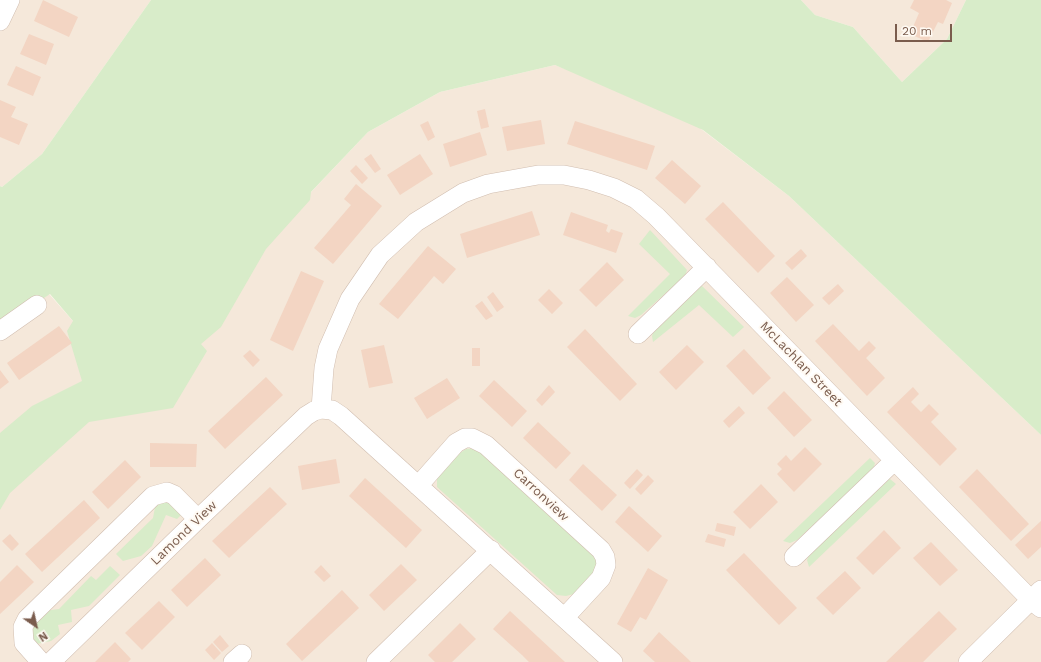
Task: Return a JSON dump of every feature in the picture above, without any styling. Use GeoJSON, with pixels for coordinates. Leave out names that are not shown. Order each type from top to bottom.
{"type":"FeatureCollection","features":[{"type":"Feature","properties":{"kind":"street"},"geometry":{"type":"LineString","coordinates":[[0,21],[10,0]]}},
{"type":"Feature","properties":{"kind":"street","name":"McLachlan Street"},"geometry":{"type":"LineString","coordinates":[[321,409],[324,368],[328,349],[350,299],[380,255],[416,222],[463,193],[488,184],[538,175],[564,175],[589,180],[614,188],[636,199],[656,216],[894,461],[1038,599]]}},
{"type":"Feature","properties":{"kind":"street"},"geometry":{"type":"LineString","coordinates":[[638,334],[707,267]]}},
{"type":"Feature","properties":{"kind":"street"},"geometry":{"type":"LineString","coordinates":[[0,331],[25,307]]}},
{"type":"Feature","properties":{"kind":"street"},"geometry":{"type":"LineString","coordinates":[[321,409],[332,410],[341,416],[491,550],[613,662]]}},
{"type":"Feature","properties":{"kind":"street","name":"Lamond View"},"geometry":{"type":"LineString","coordinates":[[51,662],[306,416],[321,409]]}},
{"type":"Feature","properties":{"kind":"street","name":"Carronview"},"geometry":{"type":"LineString","coordinates":[[418,486],[456,443],[464,438],[472,438],[486,445],[601,550],[606,565],[601,578],[565,617]]}},
{"type":"Feature","properties":{"kind":"street"},"geometry":{"type":"LineString","coordinates":[[794,557],[894,461]]}},
{"type":"Feature","properties":{"kind":"street"},"geometry":{"type":"LineString","coordinates":[[41,662],[24,643],[23,627],[27,620],[153,496],[166,492],[174,495],[198,519]]}},
{"type":"Feature","properties":{"kind":"street"},"geometry":{"type":"LineString","coordinates":[[376,662],[491,550]]}},
{"type":"Feature","properties":{"kind":"street"},"geometry":{"type":"LineString","coordinates":[[968,662],[1038,599]]}},
{"type":"Feature","properties":{"kind":"shaded area"},"geometry":{"type":"Polygon","coordinates":[[[0,0],[151,0],[42,154],[2,187],[0,186],[0,0]]]}},
{"type":"Feature","properties":{"kind":"shaded area"},"geometry":{"type":"Polygon","coordinates":[[[801,0],[966,0],[947,39],[902,82],[853,27],[815,15],[801,0]]]}},
{"type":"Feature","properties":{"kind":"shaded area"},"geometry":{"type":"Polygon","coordinates":[[[555,65],[680,113],[789,196],[1041,435],[1041,662],[0,662],[0,327],[49,294],[140,397],[281,224],[368,132],[440,92],[555,65]]]}},
{"type":"Feature","properties":{"kind":"green space"},"geometry":{"type":"Polygon","coordinates":[[[151,0],[801,0],[815,15],[853,27],[902,82],[947,39],[966,0],[1041,0],[1041,435],[789,196],[703,130],[555,65],[440,92],[368,132],[311,192],[310,200],[266,249],[221,327],[201,344],[207,351],[173,408],[89,422],[10,493],[0,510],[0,433],[32,406],[82,381],[67,331],[73,321],[50,294],[0,327],[0,186],[2,187],[42,154],[151,0]]]}},
{"type":"Feature","properties":{"kind":"green space"},"geometry":{"type":"Polygon","coordinates":[[[650,230],[687,270],[685,276],[641,315],[635,318],[628,316],[670,274],[639,244],[650,230]]]}},
{"type":"Feature","properties":{"kind":"green space"},"geometry":{"type":"Polygon","coordinates":[[[702,286],[744,327],[733,337],[699,305],[653,342],[652,336],[655,328],[696,287],[702,286]]]}},
{"type":"Feature","properties":{"kind":"green space"},"geometry":{"type":"Polygon","coordinates":[[[466,449],[479,449],[598,560],[595,571],[574,594],[566,596],[557,595],[437,487],[437,477],[460,453],[466,449]]]}},
{"type":"Feature","properties":{"kind":"green space"},"geometry":{"type":"Polygon","coordinates":[[[870,458],[875,463],[873,470],[797,540],[790,543],[783,541],[870,458]]]}},
{"type":"Feature","properties":{"kind":"green space"},"geometry":{"type":"Polygon","coordinates":[[[890,479],[896,484],[809,567],[807,560],[810,553],[884,481],[890,479]]]}},
{"type":"Feature","properties":{"kind":"green space"},"geometry":{"type":"Polygon","coordinates":[[[156,502],[173,503],[183,513],[177,519],[166,515],[152,546],[141,556],[123,561],[116,554],[153,518],[156,502]]]}},
{"type":"Feature","properties":{"kind":"green space"},"geometry":{"type":"Polygon","coordinates":[[[110,566],[120,575],[89,606],[71,610],[72,622],[58,625],[60,634],[51,641],[32,645],[30,624],[44,611],[59,609],[91,576],[96,580],[110,566]]]}},
{"type":"Feature","properties":{"kind":"building"},"geometry":{"type":"Polygon","coordinates":[[[43,0],[78,17],[69,37],[34,21],[43,0]]]}},
{"type":"Feature","properties":{"kind":"building"},"geometry":{"type":"Polygon","coordinates":[[[914,0],[946,0],[952,3],[943,24],[938,22],[928,42],[910,34],[919,13],[910,8],[914,0]]]}},
{"type":"Feature","properties":{"kind":"building"},"geometry":{"type":"Polygon","coordinates":[[[29,34],[54,44],[46,65],[20,54],[29,34]]]}},
{"type":"Feature","properties":{"kind":"building"},"geometry":{"type":"Polygon","coordinates":[[[16,66],[41,77],[33,96],[7,85],[16,66]]]}},
{"type":"Feature","properties":{"kind":"building"},"geometry":{"type":"Polygon","coordinates":[[[0,100],[16,107],[11,117],[28,124],[19,145],[0,137],[0,100]]]}},
{"type":"Feature","properties":{"kind":"building"},"geometry":{"type":"Polygon","coordinates":[[[485,109],[489,127],[481,129],[477,111],[485,109]]]}},
{"type":"Feature","properties":{"kind":"building"},"geometry":{"type":"Polygon","coordinates":[[[541,120],[545,144],[507,151],[502,127],[541,120]]]}},
{"type":"Feature","properties":{"kind":"building"},"geometry":{"type":"Polygon","coordinates":[[[428,121],[435,137],[428,141],[420,125],[428,121]]]}},
{"type":"Feature","properties":{"kind":"building"},"geometry":{"type":"Polygon","coordinates":[[[575,121],[655,146],[647,170],[567,144],[575,121]]]}},
{"type":"Feature","properties":{"kind":"building"},"geometry":{"type":"Polygon","coordinates":[[[480,132],[487,155],[450,167],[443,144],[480,132]]]}},
{"type":"Feature","properties":{"kind":"building"},"geometry":{"type":"Polygon","coordinates":[[[371,154],[381,169],[375,173],[364,159],[371,154]]]}},
{"type":"Feature","properties":{"kind":"building"},"geometry":{"type":"Polygon","coordinates":[[[420,154],[433,174],[400,195],[387,175],[420,154]]]}},
{"type":"Feature","properties":{"kind":"building"},"geometry":{"type":"Polygon","coordinates":[[[672,160],[701,186],[685,204],[655,178],[672,160]]]}},
{"type":"Feature","properties":{"kind":"building"},"geometry":{"type":"Polygon","coordinates":[[[356,165],[368,178],[362,184],[350,171],[356,165]]]}},
{"type":"Feature","properties":{"kind":"building"},"geometry":{"type":"Polygon","coordinates":[[[356,184],[382,206],[333,264],[314,248],[351,205],[344,199],[356,184]]]}},
{"type":"Feature","properties":{"kind":"building"},"geometry":{"type":"Polygon","coordinates":[[[723,202],[775,256],[758,273],[705,219],[723,202]]]}},
{"type":"Feature","properties":{"kind":"building"},"geometry":{"type":"Polygon","coordinates":[[[532,211],[540,235],[467,258],[460,234],[532,211]]]}},
{"type":"Feature","properties":{"kind":"building"},"geometry":{"type":"Polygon","coordinates":[[[571,212],[608,225],[606,231],[609,233],[611,229],[623,233],[616,253],[563,235],[571,212]]]}},
{"type":"Feature","properties":{"kind":"building"},"geometry":{"type":"Polygon","coordinates":[[[428,246],[456,269],[443,284],[434,276],[398,319],[379,304],[428,246]]]}},
{"type":"Feature","properties":{"kind":"building"},"geometry":{"type":"Polygon","coordinates":[[[801,249],[807,256],[792,270],[785,263],[801,249]]]}},
{"type":"Feature","properties":{"kind":"building"},"geometry":{"type":"Polygon","coordinates":[[[607,262],[624,280],[596,307],[579,290],[607,262]]]}},
{"type":"Feature","properties":{"kind":"building"},"geometry":{"type":"Polygon","coordinates":[[[301,271],[324,281],[293,351],[270,340],[301,271]]]}},
{"type":"Feature","properties":{"kind":"building"},"geometry":{"type":"Polygon","coordinates":[[[787,277],[814,305],[796,322],[770,293],[787,277]]]}},
{"type":"Feature","properties":{"kind":"building"},"geometry":{"type":"Polygon","coordinates":[[[838,284],[844,291],[829,305],[822,298],[838,284]]]}},
{"type":"Feature","properties":{"kind":"building"},"geometry":{"type":"Polygon","coordinates":[[[549,289],[563,303],[552,314],[538,300],[549,289]]]}},
{"type":"Feature","properties":{"kind":"building"},"geometry":{"type":"Polygon","coordinates":[[[493,292],[504,307],[497,312],[487,297],[493,292]]]}},
{"type":"Feature","properties":{"kind":"building"},"geometry":{"type":"Polygon","coordinates":[[[482,301],[493,316],[486,320],[475,306],[482,301]]]}},
{"type":"Feature","properties":{"kind":"building"},"geometry":{"type":"Polygon","coordinates":[[[833,324],[859,351],[869,341],[876,348],[866,358],[885,378],[867,396],[815,341],[833,324]]]}},
{"type":"Feature","properties":{"kind":"building"},"geometry":{"type":"Polygon","coordinates":[[[59,326],[72,343],[19,380],[7,363],[59,326]]]}},
{"type":"Feature","properties":{"kind":"building"},"geometry":{"type":"Polygon","coordinates":[[[585,329],[637,384],[620,401],[567,347],[585,329]]]}},
{"type":"Feature","properties":{"kind":"building"},"geometry":{"type":"Polygon","coordinates":[[[384,345],[393,383],[369,388],[361,350],[384,345]]]}},
{"type":"Feature","properties":{"kind":"building"},"geometry":{"type":"Polygon","coordinates":[[[687,345],[704,362],[676,390],[659,372],[687,345]]]}},
{"type":"Feature","properties":{"kind":"building"},"geometry":{"type":"Polygon","coordinates":[[[472,348],[480,348],[480,366],[472,366],[472,348]]]}},
{"type":"Feature","properties":{"kind":"building"},"geometry":{"type":"Polygon","coordinates":[[[744,349],[771,378],[753,395],[726,366],[744,349]]]}},
{"type":"Feature","properties":{"kind":"building"},"geometry":{"type":"Polygon","coordinates":[[[250,350],[260,360],[253,367],[243,356],[250,350]]]}},
{"type":"Feature","properties":{"kind":"building"},"geometry":{"type":"Polygon","coordinates":[[[0,370],[9,382],[0,389],[0,370]]]}},
{"type":"Feature","properties":{"kind":"building"},"geometry":{"type":"Polygon","coordinates":[[[266,377],[283,395],[225,449],[208,431],[266,377]]]}},
{"type":"Feature","properties":{"kind":"building"},"geometry":{"type":"Polygon","coordinates":[[[447,378],[460,398],[427,419],[414,398],[447,378]]]}},
{"type":"Feature","properties":{"kind":"building"},"geometry":{"type":"Polygon","coordinates":[[[494,380],[527,411],[512,427],[479,396],[494,380]]]}},
{"type":"Feature","properties":{"kind":"building"},"geometry":{"type":"Polygon","coordinates":[[[549,385],[555,392],[542,406],[536,400],[549,385]]]}},
{"type":"Feature","properties":{"kind":"building"},"geometry":{"type":"Polygon","coordinates":[[[913,387],[919,394],[911,402],[921,412],[929,404],[939,414],[931,422],[957,449],[940,466],[887,412],[913,387]]]}},
{"type":"Feature","properties":{"kind":"building"},"geometry":{"type":"Polygon","coordinates":[[[784,391],[812,420],[794,437],[767,408],[784,391]]]}},
{"type":"Feature","properties":{"kind":"building"},"geometry":{"type":"Polygon","coordinates":[[[739,406],[745,413],[729,428],[723,421],[739,406]]]}},
{"type":"Feature","properties":{"kind":"building"},"geometry":{"type":"Polygon","coordinates":[[[538,422],[571,453],[556,469],[523,438],[538,422]]]}},
{"type":"Feature","properties":{"kind":"building"},"geometry":{"type":"Polygon","coordinates":[[[150,443],[197,444],[196,467],[150,467],[150,443]]]}},
{"type":"Feature","properties":{"kind":"building"},"geometry":{"type":"Polygon","coordinates":[[[805,447],[822,464],[794,492],[777,474],[782,469],[777,464],[786,455],[791,461],[805,447]]]}},
{"type":"Feature","properties":{"kind":"building"},"geometry":{"type":"Polygon","coordinates":[[[336,459],[340,483],[302,490],[298,466],[336,459]]]}},
{"type":"Feature","properties":{"kind":"building"},"geometry":{"type":"Polygon","coordinates":[[[125,460],[141,477],[108,509],[92,492],[125,460]]]}},
{"type":"Feature","properties":{"kind":"building"},"geometry":{"type":"Polygon","coordinates":[[[583,464],[617,495],[602,511],[569,480],[583,464]]]}},
{"type":"Feature","properties":{"kind":"building"},"geometry":{"type":"Polygon","coordinates":[[[637,469],[643,475],[630,489],[624,483],[637,469]]]}},
{"type":"Feature","properties":{"kind":"building"},"geometry":{"type":"Polygon","coordinates":[[[977,469],[1029,524],[1011,541],[959,487],[977,469]]]}},
{"type":"Feature","properties":{"kind":"building"},"geometry":{"type":"Polygon","coordinates":[[[648,475],[654,481],[641,495],[635,489],[648,475]]]}},
{"type":"Feature","properties":{"kind":"building"},"geometry":{"type":"Polygon","coordinates":[[[365,478],[422,530],[406,548],[349,496],[365,478]]]}},
{"type":"Feature","properties":{"kind":"building"},"geometry":{"type":"Polygon","coordinates":[[[761,484],[778,502],[750,529],[733,512],[761,484]]]}},
{"type":"Feature","properties":{"kind":"building"},"geometry":{"type":"Polygon","coordinates":[[[270,487],[287,504],[229,558],[212,541],[270,487]]]}},
{"type":"Feature","properties":{"kind":"building"},"geometry":{"type":"Polygon","coordinates":[[[84,500],[100,518],[42,572],[25,554],[84,500]]]}},
{"type":"Feature","properties":{"kind":"building"},"geometry":{"type":"Polygon","coordinates":[[[629,506],[662,536],[648,552],[615,522],[629,506]]]}},
{"type":"Feature","properties":{"kind":"building"},"geometry":{"type":"Polygon","coordinates":[[[1041,521],[1041,547],[1028,559],[1015,545],[1041,521]]]}},
{"type":"Feature","properties":{"kind":"building"},"geometry":{"type":"Polygon","coordinates":[[[717,523],[736,527],[734,536],[715,531],[717,523]]]}},
{"type":"Feature","properties":{"kind":"building"},"geometry":{"type":"Polygon","coordinates":[[[884,530],[901,548],[873,575],[856,558],[884,530]]]}},
{"type":"Feature","properties":{"kind":"building"},"geometry":{"type":"Polygon","coordinates":[[[10,534],[19,544],[12,551],[2,541],[10,534]]]}},
{"type":"Feature","properties":{"kind":"building"},"geometry":{"type":"Polygon","coordinates":[[[708,534],[726,539],[724,547],[705,542],[708,534]]]}},
{"type":"Feature","properties":{"kind":"building"},"geometry":{"type":"Polygon","coordinates":[[[931,542],[958,570],[940,586],[913,558],[931,542]]]}},
{"type":"Feature","properties":{"kind":"building"},"geometry":{"type":"Polygon","coordinates":[[[744,553],[797,608],[779,625],[726,570],[744,553]]]}},
{"type":"Feature","properties":{"kind":"building"},"geometry":{"type":"Polygon","coordinates":[[[205,558],[221,575],[187,607],[171,590],[205,558]]]}},
{"type":"Feature","properties":{"kind":"building"},"geometry":{"type":"Polygon","coordinates":[[[401,564],[417,580],[384,611],[369,595],[401,564]]]}},
{"type":"Feature","properties":{"kind":"building"},"geometry":{"type":"Polygon","coordinates":[[[17,565],[34,582],[0,614],[0,582],[17,565]]]}},
{"type":"Feature","properties":{"kind":"building"},"geometry":{"type":"Polygon","coordinates":[[[321,565],[331,576],[324,582],[314,572],[321,565]]]}},
{"type":"Feature","properties":{"kind":"building"},"geometry":{"type":"Polygon","coordinates":[[[648,568],[668,580],[646,620],[640,617],[631,632],[617,624],[648,568]]]}},
{"type":"Feature","properties":{"kind":"building"},"geometry":{"type":"Polygon","coordinates":[[[845,571],[861,588],[833,615],[816,598],[845,571]]]}},
{"type":"Feature","properties":{"kind":"building"},"geometry":{"type":"Polygon","coordinates":[[[342,590],[359,608],[302,661],[286,644],[342,590]]]}},
{"type":"Feature","properties":{"kind":"building"},"geometry":{"type":"Polygon","coordinates":[[[159,601],[175,617],[142,650],[125,633],[159,601]]]}},
{"type":"Feature","properties":{"kind":"building"},"geometry":{"type":"Polygon","coordinates":[[[510,611],[565,662],[529,662],[493,629],[510,611]]]}},
{"type":"Feature","properties":{"kind":"building"},"geometry":{"type":"Polygon","coordinates":[[[939,611],[957,629],[923,662],[886,662],[939,611]]]}},
{"type":"Feature","properties":{"kind":"building"},"geometry":{"type":"Polygon","coordinates":[[[460,623],[476,639],[452,662],[435,662],[428,655],[460,623]]]}},
{"type":"Feature","properties":{"kind":"building"},"geometry":{"type":"Polygon","coordinates":[[[659,632],[691,662],[655,662],[643,651],[659,632]]]}},
{"type":"Feature","properties":{"kind":"building"},"geometry":{"type":"Polygon","coordinates":[[[220,635],[229,646],[222,652],[213,642],[220,635]]]}},
{"type":"Feature","properties":{"kind":"building"},"geometry":{"type":"Polygon","coordinates":[[[115,642],[131,659],[128,662],[95,662],[115,642]]]}},
{"type":"Feature","properties":{"kind":"building"},"geometry":{"type":"Polygon","coordinates":[[[212,643],[221,653],[214,660],[205,650],[212,643]]]}}]}
